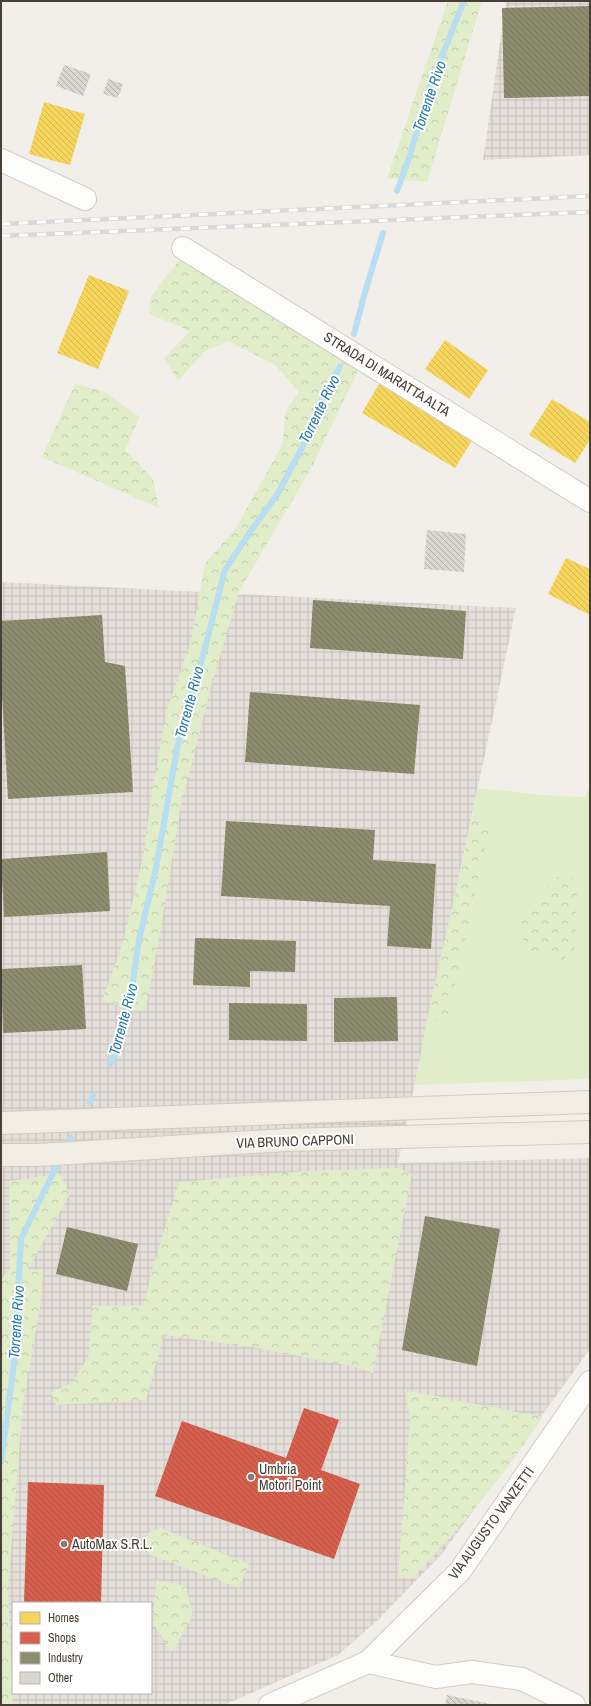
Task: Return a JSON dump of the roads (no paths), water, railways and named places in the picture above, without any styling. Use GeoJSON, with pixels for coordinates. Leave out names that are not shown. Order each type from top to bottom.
{"type":"FeatureCollection","features":[{"type":"Feature","properties":{"kind":"main road","name":"VIA BRUNO CAPPONI"},"geometry":{"type":"LineString","coordinates":[[1,1123],[590,1102]]}},
{"type":"Feature","properties":{"kind":"main road","name":"VIA BRUNO CAPPONI"},"geometry":{"type":"LineString","coordinates":[[1,1155],[45,1154],[286,1140],[590,1132]]}},
{"type":"Feature","properties":{"kind":"street"},"geometry":{"type":"LineString","coordinates":[[1,160],[85,199]]}},
{"type":"Feature","properties":{"kind":"street","name":"STRADA DI MARATTA ALTA"},"geometry":{"type":"LineString","coordinates":[[183,248],[590,501]]}},
{"type":"Feature","properties":{"kind":"street","name":"VIA AUGUSTO VANZETTI"},"geometry":{"type":"LineString","coordinates":[[270,1705],[368,1662],[460,1572],[590,1382]]}},
{"type":"Feature","properties":{"kind":"street"},"geometry":{"type":"LineString","coordinates":[[368,1662],[436,1676],[472,1672],[522,1679],[574,1705]]}},
{"type":"Feature","properties":{"kind":"waterway","name":"Torrente Rivo"},"geometry":{"type":"LineString","coordinates":[[397,191],[410,155],[430,86],[464,1]]}},
{"type":"Feature","properties":{"kind":"waterway","name":"Torrente Rivo"},"geometry":{"type":"LineString","coordinates":[[354,334],[383,233]]}},
{"type":"Feature","properties":{"kind":"waterway","name":"Torrente Rivo"},"geometry":{"type":"LineString","coordinates":[[110,1064],[116,1053],[131,994],[139,940],[156,868],[180,732],[200,667],[225,570],[277,495],[306,440],[319,405],[340,367]]}},
{"type":"Feature","properties":{"kind":"waterway","name":"Torrente Rivo"},"geometry":{"type":"LineString","coordinates":[[90,1102],[93,1096]]}},
{"type":"Feature","properties":{"kind":"waterway","name":"Torrente Rivo"},"geometry":{"type":"LineString","coordinates":[[69,1142],[71,1138]]}},
{"type":"Feature","properties":{"kind":"waterway","name":"Torrente Rivo"},"geometry":{"type":"LineString","coordinates":[[1,1462],[14,1363],[21,1239],[57,1165]]}},
{"type":"Feature","properties":{"kind":"railway"},"geometry":{"type":"LineString","coordinates":[[1,224],[590,196]]}},
{"type":"Feature","properties":{"kind":"railway"},"geometry":{"type":"LineString","coordinates":[[1,236],[590,212]]}},
{"type":"Feature","properties":{"kind":"place","name":"Umbria Motori Point"},"geometry":{"type":"Point","coordinates":[251,1477]}},
{"type":"Feature","properties":{"kind":"place","name":"AutoMax S.R.L."},"geometry":{"type":"Point","coordinates":[64,1544]}}]}
